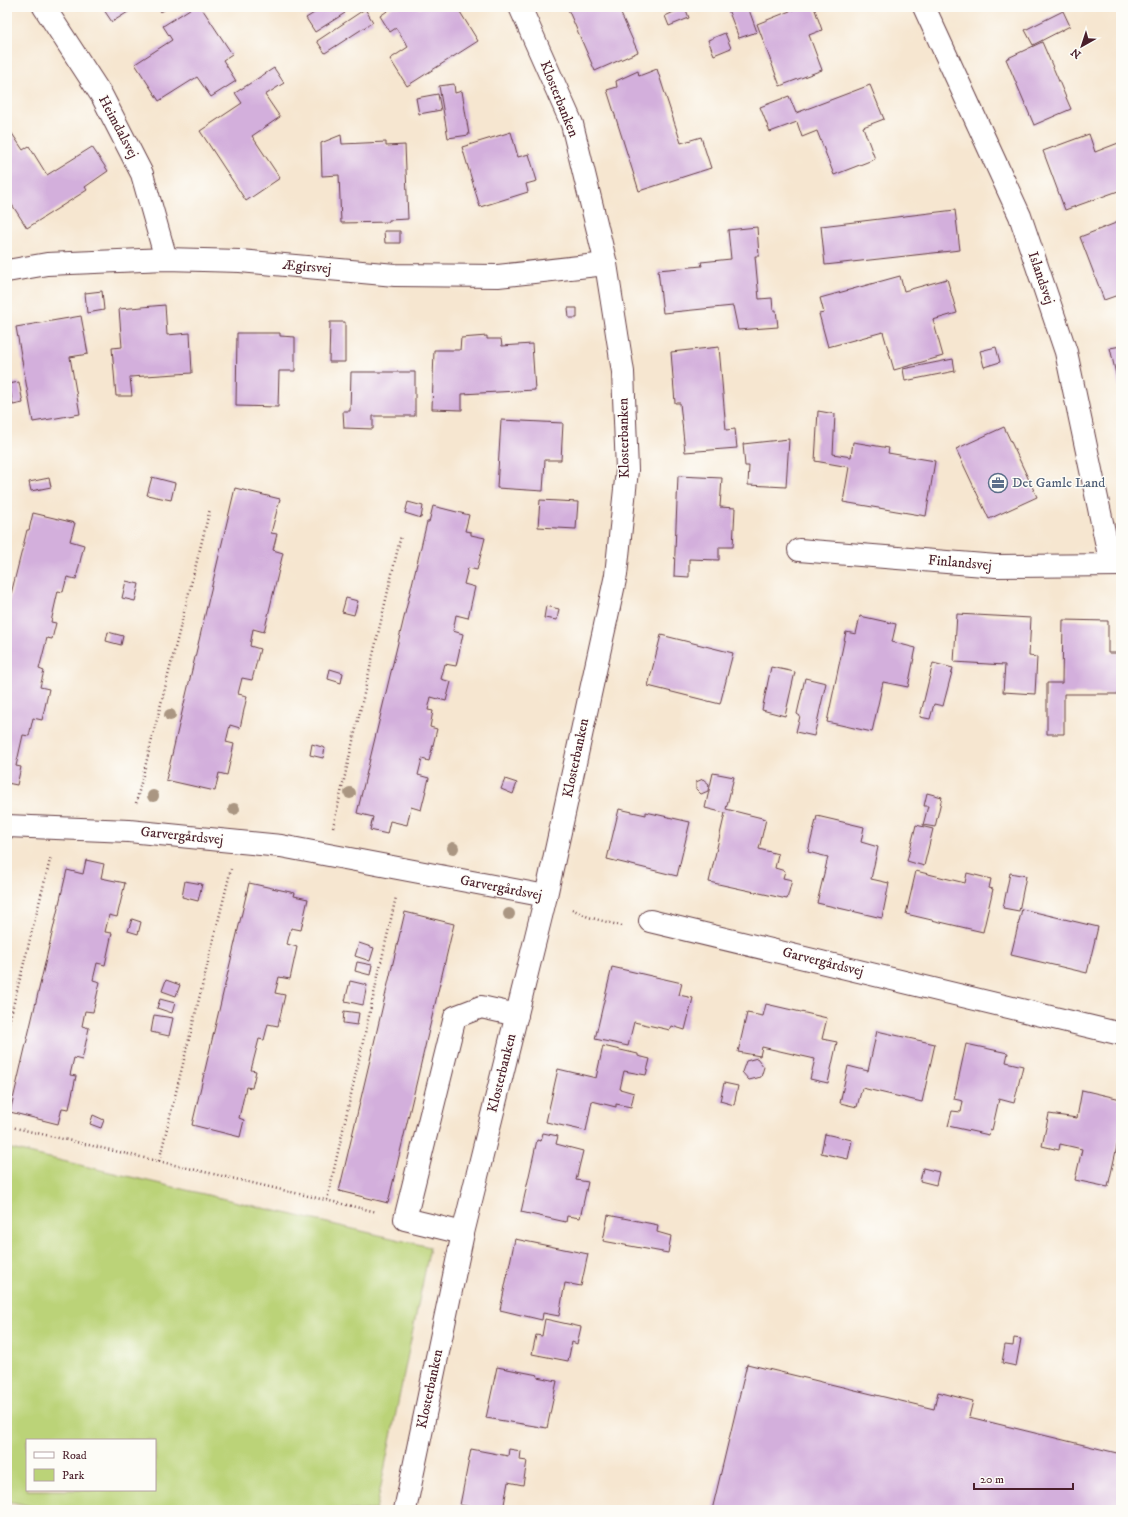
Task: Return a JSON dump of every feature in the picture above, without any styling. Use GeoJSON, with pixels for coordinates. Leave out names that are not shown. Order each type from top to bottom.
{"type":"FeatureCollection","features":[{"type":"Feature","properties":{"kind":"street","name":"Heimdalsvej"},"geometry":{"type":"LineString","coordinates":[[44,7],[102,96],[142,174],[166,259]]}},
{"type":"Feature","properties":{"kind":"street","name":"Klosterbanken"},"geometry":{"type":"LineString","coordinates":[[405,1510],[463,1233],[546,896],[616,575],[627,470],[623,372],[606,264],[572,124],[520,7]]}},
{"type":"Feature","properties":{"kind":"street","name":"Islandsvej"},"geometry":{"type":"LineString","coordinates":[[924,7],[1020,216],[1066,352],[1116,565]]}},
{"type":"Feature","properties":{"kind":"street","name":"Ægirsvej"},"geometry":{"type":"LineString","coordinates":[[7,271],[47,264],[166,259],[240,261],[403,275],[498,276],[606,264]]}},
{"type":"Feature","properties":{"kind":"street","name":"Finlandsvej"},"geometry":{"type":"LineString","coordinates":[[799,550],[996,566],[1116,565]]}},
{"type":"Feature","properties":{"kind":"street","name":"Garvergårdsvej"},"geometry":{"type":"LineString","coordinates":[[7,826],[129,831],[281,846],[546,896]]}},
{"type":"Feature","properties":{"kind":"street","name":"Garvergårdsvej"},"geometry":{"type":"LineString","coordinates":[[650,920],[1121,1034]]}},
{"type":"Feature","properties":{"kind":"street"},"geometry":{"type":"LineString","coordinates":[[463,1233],[405,1219],[455,1017],[481,1007],[517,1015]]}},
{"type":"Feature","properties":{"kind":"path"},"geometry":{"type":"LineString","coordinates":[[129,831],[210,509]]}},
{"type":"Feature","properties":{"kind":"path"},"geometry":{"type":"LineString","coordinates":[[327,855],[400,535]]}},
{"type":"Feature","properties":{"kind":"path"},"geometry":{"type":"LineString","coordinates":[[7,1030],[59,828]]}},
{"type":"Feature","properties":{"kind":"path"},"geometry":{"type":"LineString","coordinates":[[158,1161],[238,842]]}},
{"type":"Feature","properties":{"kind":"path"},"geometry":{"type":"LineString","coordinates":[[326,1200],[402,869]]}},
{"type":"Feature","properties":{"kind":"path","name":"Garvergårdsvej"},"geometry":{"type":"LineString","coordinates":[[546,896],[588,917],[633,930],[650,920]]}},
{"type":"Feature","properties":{"kind":"path"},"geometry":{"type":"LineString","coordinates":[[7,1126],[405,1219]]}},
{"type":"Feature","properties":{"kind":"green space"},"geometry":{"type":"Polygon","coordinates":[[[7,1148],[430,1247],[376,1510],[50,1510],[7,1501],[7,1148]]]}},
{"type":"Feature","properties":{"kind":"building"},"geometry":{"type":"Polygon","coordinates":[[[102,7],[136,7],[112,22],[102,7]]]}},
{"type":"Feature","properties":{"kind":"building"},"geometry":{"type":"Polygon","coordinates":[[[158,7],[169,7],[161,12],[158,7]]]}},
{"type":"Feature","properties":{"kind":"building"},"geometry":{"type":"Polygon","coordinates":[[[193,7],[201,7],[232,54],[223,60],[236,81],[211,97],[197,77],[159,101],[135,64],[172,40],[163,26],[193,7]]]}},
{"type":"Feature","properties":{"kind":"building"},"geometry":{"type":"Polygon","coordinates":[[[324,7],[341,7],[345,13],[315,32],[306,18],[324,7]]]}},
{"type":"Feature","properties":{"kind":"building"},"geometry":{"type":"Polygon","coordinates":[[[393,7],[418,7],[419,9],[422,7],[457,7],[478,41],[407,86],[390,59],[408,47],[396,28],[390,32],[380,16],[393,7]]]}},
{"type":"Feature","properties":{"kind":"building"},"geometry":{"type":"Polygon","coordinates":[[[567,7],[618,7],[638,52],[595,71],[567,7]]]}},
{"type":"Feature","properties":{"kind":"building"},"geometry":{"type":"Polygon","coordinates":[[[685,7],[689,18],[669,26],[665,16],[685,7]]]}},
{"type":"Feature","properties":{"kind":"building"},"geometry":{"type":"Polygon","coordinates":[[[727,7],[748,7],[757,32],[739,38],[727,7]]]}},
{"type":"Feature","properties":{"kind":"building"},"geometry":{"type":"Polygon","coordinates":[[[800,7],[814,7],[822,30],[809,35],[822,70],[780,86],[757,24],[800,7]]]}},
{"type":"Feature","properties":{"kind":"building"},"geometry":{"type":"Polygon","coordinates":[[[365,9],[373,22],[325,53],[317,41],[365,9]]]}},
{"type":"Feature","properties":{"kind":"building"},"geometry":{"type":"Polygon","coordinates":[[[1063,11],[1070,26],[1033,45],[1025,30],[1063,11]]]}},
{"type":"Feature","properties":{"kind":"building"},"geometry":{"type":"Polygon","coordinates":[[[725,33],[731,48],[714,55],[708,40],[725,33]]]}},
{"type":"Feature","properties":{"kind":"building"},"geometry":{"type":"Polygon","coordinates":[[[1042,42],[1071,109],[1034,125],[1006,59],[1042,42]]]}},
{"type":"Feature","properties":{"kind":"building"},"geometry":{"type":"Polygon","coordinates":[[[274,68],[284,83],[265,95],[280,117],[252,136],[280,178],[246,201],[200,131],[242,103],[235,93],[274,68]]]}},
{"type":"Feature","properties":{"kind":"building"},"geometry":{"type":"Polygon","coordinates":[[[657,69],[681,143],[701,137],[711,168],[639,191],[607,90],[617,87],[616,81],[638,71],[639,76],[657,69]]]}},
{"type":"Feature","properties":{"kind":"building"},"geometry":{"type":"Polygon","coordinates":[[[454,84],[455,93],[462,91],[469,135],[448,138],[439,86],[454,84]]]}},
{"type":"Feature","properties":{"kind":"building"},"geometry":{"type":"Polygon","coordinates":[[[870,85],[884,119],[863,127],[875,159],[834,175],[817,131],[802,137],[797,122],[770,132],[760,107],[789,96],[796,113],[870,85]]]}},
{"type":"Feature","properties":{"kind":"building"},"geometry":{"type":"Polygon","coordinates":[[[438,94],[441,110],[419,114],[416,98],[438,94]]]}},
{"type":"Feature","properties":{"kind":"building"},"geometry":{"type":"Polygon","coordinates":[[[11,132],[23,150],[29,146],[47,175],[92,147],[108,171],[85,187],[87,190],[27,228],[7,197],[7,134],[11,132]]]}},
{"type":"Feature","properties":{"kind":"building"},"geometry":{"type":"Polygon","coordinates":[[[511,132],[518,157],[529,154],[537,181],[526,184],[528,192],[480,207],[462,147],[511,132]]]}},
{"type":"Feature","properties":{"kind":"building"},"geometry":{"type":"Polygon","coordinates":[[[1089,134],[1095,152],[1121,142],[1121,190],[1065,210],[1043,151],[1089,134]]]}},
{"type":"Feature","properties":{"kind":"building"},"geometry":{"type":"Polygon","coordinates":[[[341,135],[342,144],[386,142],[386,146],[405,145],[408,219],[389,220],[389,222],[341,223],[339,175],[322,176],[321,143],[341,135]]]}},
{"type":"Feature","properties":{"kind":"building"},"geometry":{"type":"Polygon","coordinates":[[[955,210],[960,250],[825,265],[821,226],[955,210]]]}},
{"type":"Feature","properties":{"kind":"building"},"geometry":{"type":"Polygon","coordinates":[[[1121,221],[1121,294],[1104,300],[1080,237],[1121,221]]]}},
{"type":"Feature","properties":{"kind":"building"},"geometry":{"type":"Polygon","coordinates":[[[757,227],[759,256],[755,256],[759,299],[772,298],[773,310],[776,310],[778,327],[738,330],[733,306],[663,313],[658,270],[702,266],[701,262],[731,259],[728,230],[757,227]]]}},
{"type":"Feature","properties":{"kind":"building"},"geometry":{"type":"Polygon","coordinates":[[[384,231],[400,231],[400,243],[385,243],[384,231]]]}},
{"type":"Feature","properties":{"kind":"building"},"geometry":{"type":"Polygon","coordinates":[[[900,276],[904,291],[947,279],[957,313],[933,320],[943,356],[894,370],[883,332],[828,347],[819,314],[824,313],[820,298],[900,276]]]}},
{"type":"Feature","properties":{"kind":"building"},"geometry":{"type":"Polygon","coordinates":[[[102,291],[104,310],[87,313],[85,293],[102,291]]]}},
{"type":"Feature","properties":{"kind":"building"},"geometry":{"type":"Polygon","coordinates":[[[165,305],[167,335],[190,333],[192,373],[130,377],[132,396],[116,396],[112,348],[122,347],[119,309],[165,305]]]}},
{"type":"Feature","properties":{"kind":"building"},"geometry":{"type":"Polygon","coordinates":[[[568,308],[577,308],[577,318],[569,318],[568,308]]]}},
{"type":"Feature","properties":{"kind":"building"},"geometry":{"type":"Polygon","coordinates":[[[81,316],[88,354],[70,357],[80,414],[33,422],[16,327],[81,316]]]}},
{"type":"Feature","properties":{"kind":"building"},"geometry":{"type":"Polygon","coordinates":[[[330,322],[345,322],[345,362],[329,362],[330,322]]]}},
{"type":"Feature","properties":{"kind":"building"},"geometry":{"type":"Polygon","coordinates":[[[237,333],[280,333],[280,336],[295,337],[295,371],[279,371],[278,407],[236,406],[237,333]]]}},
{"type":"Feature","properties":{"kind":"building"},"geometry":{"type":"Polygon","coordinates":[[[487,336],[487,339],[501,339],[502,346],[532,344],[535,390],[462,394],[462,410],[432,409],[434,350],[460,350],[461,338],[487,336]]]}},
{"type":"Feature","properties":{"kind":"building"},"geometry":{"type":"Polygon","coordinates":[[[1121,346],[1121,392],[1120,392],[1110,348],[1121,346]]]}},
{"type":"Feature","properties":{"kind":"building"},"geometry":{"type":"Polygon","coordinates":[[[719,347],[726,430],[735,429],[737,448],[685,452],[680,403],[675,403],[671,352],[719,347]]]}},
{"type":"Feature","properties":{"kind":"building"},"geometry":{"type":"Polygon","coordinates":[[[996,347],[1000,362],[984,367],[980,351],[996,347]]]}},
{"type":"Feature","properties":{"kind":"building"},"geometry":{"type":"Polygon","coordinates":[[[953,359],[955,371],[905,381],[903,369],[953,359]]]}},
{"type":"Feature","properties":{"kind":"building"},"geometry":{"type":"Polygon","coordinates":[[[351,372],[415,372],[415,416],[373,416],[373,429],[344,428],[343,411],[350,411],[351,372]]]}},
{"type":"Feature","properties":{"kind":"building"},"geometry":{"type":"Polygon","coordinates":[[[19,382],[23,403],[13,405],[9,384],[19,382]]]}},
{"type":"Feature","properties":{"kind":"building"},"geometry":{"type":"Polygon","coordinates":[[[818,411],[835,414],[833,454],[851,457],[853,442],[889,448],[888,453],[935,461],[926,516],[843,502],[849,467],[815,461],[818,411]]]}},
{"type":"Feature","properties":{"kind":"building"},"geometry":{"type":"Polygon","coordinates":[[[501,420],[563,423],[561,460],[545,460],[543,491],[497,488],[501,420]]]}},
{"type":"Feature","properties":{"kind":"building"},"geometry":{"type":"Polygon","coordinates":[[[1004,427],[1037,497],[989,519],[956,449],[1004,427]]]}},
{"type":"Feature","properties":{"kind":"building"},"geometry":{"type":"Polygon","coordinates":[[[789,439],[786,487],[748,485],[749,466],[745,466],[743,444],[789,439]]]}},
{"type":"Feature","properties":{"kind":"building"},"geometry":{"type":"Polygon","coordinates":[[[678,476],[722,478],[720,507],[735,508],[733,547],[719,547],[719,560],[689,559],[689,577],[674,576],[678,476]]]}},
{"type":"Feature","properties":{"kind":"building"},"geometry":{"type":"Polygon","coordinates":[[[152,477],[175,483],[171,500],[147,495],[152,477]]]}},
{"type":"Feature","properties":{"kind":"building"},"geometry":{"type":"Polygon","coordinates":[[[49,478],[51,487],[31,491],[29,482],[49,478]]]}},
{"type":"Feature","properties":{"kind":"building"},"geometry":{"type":"Polygon","coordinates":[[[235,488],[280,499],[271,533],[277,534],[273,550],[283,553],[264,632],[253,629],[250,646],[260,649],[252,680],[242,678],[238,694],[247,696],[240,728],[230,725],[226,742],[234,744],[227,775],[219,773],[215,791],[166,780],[235,488]]]}},
{"type":"Feature","properties":{"kind":"building"},"geometry":{"type":"Polygon","coordinates":[[[540,500],[578,502],[576,529],[538,527],[540,500]]]}},
{"type":"Feature","properties":{"kind":"building"},"geometry":{"type":"Polygon","coordinates":[[[408,502],[423,506],[421,518],[405,513],[408,502]]]}},
{"type":"Feature","properties":{"kind":"building"},"geometry":{"type":"Polygon","coordinates":[[[433,506],[469,515],[465,531],[471,532],[471,535],[485,538],[477,570],[468,568],[464,584],[475,587],[468,618],[456,615],[453,631],[463,634],[456,666],[445,664],[441,679],[451,682],[446,701],[431,697],[428,710],[433,711],[430,727],[437,729],[429,761],[422,759],[418,775],[429,778],[421,810],[411,807],[407,825],[390,821],[387,834],[370,830],[373,817],[357,813],[427,522],[429,522],[433,506]]]}},
{"type":"Feature","properties":{"kind":"building"},"geometry":{"type":"Polygon","coordinates":[[[33,513],[75,523],[70,541],[84,545],[76,579],[67,577],[63,592],[58,591],[51,622],[56,623],[52,639],[47,638],[39,669],[44,671],[40,687],[49,689],[42,720],[33,718],[29,736],[23,735],[16,766],[21,767],[17,785],[7,783],[7,610],[27,530],[29,530],[33,513]]]}},
{"type":"Feature","properties":{"kind":"building"},"geometry":{"type":"Polygon","coordinates":[[[126,581],[139,584],[135,601],[122,598],[126,581]]]}},
{"type":"Feature","properties":{"kind":"building"},"geometry":{"type":"Polygon","coordinates":[[[346,598],[358,601],[354,615],[342,612],[346,598]]]}},
{"type":"Feature","properties":{"kind":"building"},"geometry":{"type":"Polygon","coordinates":[[[546,606],[559,609],[557,620],[544,618],[546,606]]]}},
{"type":"Feature","properties":{"kind":"building"},"geometry":{"type":"Polygon","coordinates":[[[957,614],[1031,618],[1029,656],[1037,657],[1035,694],[1003,692],[1005,665],[954,662],[957,614]]]}},
{"type":"Feature","properties":{"kind":"building"},"geometry":{"type":"Polygon","coordinates":[[[860,616],[896,624],[892,642],[916,648],[908,687],[883,682],[872,732],[827,722],[846,632],[856,634],[860,616]]]}},
{"type":"Feature","properties":{"kind":"building"},"geometry":{"type":"Polygon","coordinates":[[[1063,620],[1108,621],[1108,653],[1121,653],[1121,694],[1064,694],[1064,734],[1047,734],[1047,683],[1062,683],[1063,620]]]}},
{"type":"Feature","properties":{"kind":"building"},"geometry":{"type":"Polygon","coordinates":[[[108,632],[123,636],[121,645],[106,641],[108,632]]]}},
{"type":"Feature","properties":{"kind":"building"},"geometry":{"type":"Polygon","coordinates":[[[661,635],[733,653],[720,704],[648,686],[661,635]]]}},
{"type":"Feature","properties":{"kind":"building"},"geometry":{"type":"Polygon","coordinates":[[[933,663],[953,668],[943,706],[934,704],[930,719],[920,717],[933,663]]]}},
{"type":"Feature","properties":{"kind":"building"},"geometry":{"type":"Polygon","coordinates":[[[771,667],[795,672],[785,716],[762,710],[771,667]]]}},
{"type":"Feature","properties":{"kind":"building"},"geometry":{"type":"Polygon","coordinates":[[[330,669],[343,673],[341,683],[328,679],[330,669]]]}},
{"type":"Feature","properties":{"kind":"building"},"geometry":{"type":"Polygon","coordinates":[[[805,678],[826,683],[814,736],[796,732],[800,716],[797,714],[805,678]]]}},
{"type":"Feature","properties":{"kind":"building"},"geometry":{"type":"Polygon","coordinates":[[[312,744],[325,748],[323,758],[310,755],[312,744]]]}},
{"type":"Feature","properties":{"kind":"building"},"geometry":{"type":"Polygon","coordinates":[[[713,773],[734,777],[726,809],[766,819],[759,849],[778,854],[775,868],[785,871],[783,878],[792,880],[787,899],[709,882],[725,813],[705,808],[713,773]]]}},
{"type":"Feature","properties":{"kind":"building"},"geometry":{"type":"Polygon","coordinates":[[[505,779],[517,783],[513,794],[501,789],[505,779]]]}},
{"type":"Feature","properties":{"kind":"building"},"geometry":{"type":"Polygon","coordinates":[[[703,779],[709,784],[708,791],[701,794],[696,789],[696,782],[703,779]]]}},
{"type":"Feature","properties":{"kind":"building"},"geometry":{"type":"Polygon","coordinates":[[[927,793],[942,797],[935,827],[923,825],[928,806],[924,806],[927,793]]]}},
{"type":"Feature","properties":{"kind":"building"},"geometry":{"type":"Polygon","coordinates":[[[619,809],[646,815],[646,812],[690,822],[677,876],[607,859],[619,809]]]}},
{"type":"Feature","properties":{"kind":"building"},"geometry":{"type":"Polygon","coordinates":[[[817,816],[864,827],[861,842],[878,847],[871,879],[889,883],[882,918],[817,903],[828,857],[808,852],[817,816]]]}},
{"type":"Feature","properties":{"kind":"building"},"geometry":{"type":"Polygon","coordinates":[[[916,825],[933,829],[924,866],[907,861],[916,825]]]}},
{"type":"Feature","properties":{"kind":"building"},"geometry":{"type":"Polygon","coordinates":[[[86,860],[104,864],[101,878],[125,883],[117,917],[109,915],[105,932],[112,933],[105,965],[97,963],[93,980],[100,982],[93,1012],[85,1011],[82,1026],[89,1028],[82,1060],[74,1058],[70,1075],[76,1076],[69,1109],[62,1108],[58,1124],[10,1112],[67,870],[83,874],[86,860]]]}},
{"type":"Feature","properties":{"kind":"building"},"geometry":{"type":"Polygon","coordinates":[[[916,871],[965,883],[967,873],[991,879],[989,888],[993,889],[983,932],[906,914],[916,871]]]}},
{"type":"Feature","properties":{"kind":"building"},"geometry":{"type":"Polygon","coordinates":[[[1010,873],[1026,876],[1019,911],[1003,908],[1010,873]]]}},
{"type":"Feature","properties":{"kind":"building"},"geometry":{"type":"Polygon","coordinates":[[[185,881],[202,884],[198,901],[182,897],[185,881]]]}},
{"type":"Feature","properties":{"kind":"building"},"geometry":{"type":"Polygon","coordinates":[[[249,883],[295,893],[294,896],[308,899],[301,930],[291,928],[287,944],[297,947],[290,979],[279,977],[275,993],[285,995],[278,1026],[268,1024],[264,1040],[259,1039],[251,1070],[256,1071],[252,1088],[246,1087],[239,1118],[244,1120],[240,1137],[192,1125],[249,883]]]}},
{"type":"Feature","properties":{"kind":"building"},"geometry":{"type":"Polygon","coordinates":[[[1022,909],[1098,927],[1087,973],[1011,955],[1022,909]]]}},
{"type":"Feature","properties":{"kind":"building"},"geometry":{"type":"Polygon","coordinates":[[[405,912],[454,924],[388,1203],[339,1191],[405,912]]]}},
{"type":"Feature","properties":{"kind":"building"},"geometry":{"type":"Polygon","coordinates":[[[132,919],[141,922],[138,934],[128,931],[132,919]]]}},
{"type":"Feature","properties":{"kind":"building"},"geometry":{"type":"Polygon","coordinates":[[[359,943],[374,948],[370,961],[355,956],[359,943]]]}},
{"type":"Feature","properties":{"kind":"building"},"geometry":{"type":"Polygon","coordinates":[[[357,962],[372,965],[370,975],[355,971],[357,962]]]}},
{"type":"Feature","properties":{"kind":"building"},"geometry":{"type":"Polygon","coordinates":[[[612,967],[682,983],[679,995],[693,998],[685,1030],[672,1026],[670,1030],[634,1022],[628,1046],[595,1039],[612,967]]]}},
{"type":"Feature","properties":{"kind":"building"},"geometry":{"type":"Polygon","coordinates":[[[166,980],[180,985],[176,996],[162,991],[166,980]]]}},
{"type":"Feature","properties":{"kind":"building"},"geometry":{"type":"Polygon","coordinates":[[[350,981],[367,985],[363,1005],[345,1001],[350,981]]]}},
{"type":"Feature","properties":{"kind":"building"},"geometry":{"type":"Polygon","coordinates":[[[160,999],[175,1003],[172,1013],[157,1008],[160,999]]]}},
{"type":"Feature","properties":{"kind":"building"},"geometry":{"type":"Polygon","coordinates":[[[766,1004],[827,1018],[822,1039],[837,1042],[828,1083],[810,1079],[815,1059],[762,1047],[760,1056],[738,1052],[747,1013],[763,1016],[766,1004]]]}},
{"type":"Feature","properties":{"kind":"building"},"geometry":{"type":"Polygon","coordinates":[[[344,1011],[359,1013],[357,1025],[343,1023],[344,1011]]]}},
{"type":"Feature","properties":{"kind":"building"},"geometry":{"type":"Polygon","coordinates":[[[154,1015],[173,1018],[169,1036],[151,1032],[154,1015]]]}},
{"type":"Feature","properties":{"kind":"building"},"geometry":{"type":"Polygon","coordinates":[[[877,1031],[935,1044],[922,1102],[862,1088],[857,1107],[840,1103],[848,1066],[868,1071],[877,1031]]]}},
{"type":"Feature","properties":{"kind":"building"},"geometry":{"type":"Polygon","coordinates":[[[966,1044],[1008,1053],[1006,1062],[1023,1066],[1014,1103],[999,1099],[992,1130],[990,1129],[989,1135],[948,1126],[952,1111],[961,1112],[963,1101],[954,1099],[966,1044]]]}},
{"type":"Feature","properties":{"kind":"building"},"geometry":{"type":"Polygon","coordinates":[[[603,1046],[638,1054],[638,1056],[650,1059],[646,1075],[624,1071],[620,1089],[634,1093],[631,1107],[616,1104],[616,1107],[592,1101],[586,1131],[546,1122],[558,1069],[596,1078],[603,1046]]]}},
{"type":"Feature","properties":{"kind":"building"},"geometry":{"type":"Polygon","coordinates":[[[757,1058],[764,1067],[761,1077],[749,1080],[742,1072],[746,1061],[757,1058]]]}},
{"type":"Feature","properties":{"kind":"building"},"geometry":{"type":"Polygon","coordinates":[[[724,1083],[738,1086],[734,1105],[720,1101],[724,1083]]]}},
{"type":"Feature","properties":{"kind":"building"},"geometry":{"type":"Polygon","coordinates":[[[1082,1090],[1121,1099],[1121,1128],[1108,1187],[1075,1180],[1082,1149],[1060,1144],[1059,1150],[1042,1146],[1049,1114],[1077,1118],[1082,1090]]]}},
{"type":"Feature","properties":{"kind":"building"},"geometry":{"type":"Polygon","coordinates":[[[93,1115],[104,1120],[101,1128],[90,1124],[93,1115]]]}},
{"type":"Feature","properties":{"kind":"building"},"geometry":{"type":"Polygon","coordinates":[[[543,1133],[558,1136],[556,1144],[583,1151],[576,1180],[588,1182],[580,1218],[567,1216],[566,1222],[521,1212],[537,1140],[541,1141],[543,1133]]]}},
{"type":"Feature","properties":{"kind":"building"},"geometry":{"type":"Polygon","coordinates":[[[825,1134],[852,1140],[848,1159],[821,1153],[825,1134]]]}},
{"type":"Feature","properties":{"kind":"building"},"geometry":{"type":"Polygon","coordinates":[[[923,1168],[939,1172],[936,1185],[920,1181],[923,1168]]]}},
{"type":"Feature","properties":{"kind":"building"},"geometry":{"type":"Polygon","coordinates":[[[608,1215],[658,1225],[657,1232],[671,1236],[668,1253],[603,1241],[608,1215]]]}},
{"type":"Feature","properties":{"kind":"building"},"geometry":{"type":"Polygon","coordinates":[[[515,1239],[588,1254],[581,1286],[565,1283],[559,1316],[543,1313],[542,1320],[500,1310],[515,1239]]]}},
{"type":"Feature","properties":{"kind":"building"},"geometry":{"type":"Polygon","coordinates":[[[545,1319],[581,1327],[577,1344],[572,1342],[568,1361],[532,1354],[536,1335],[542,1336],[545,1319]]]}},
{"type":"Feature","properties":{"kind":"building"},"geometry":{"type":"Polygon","coordinates":[[[1014,1338],[1021,1339],[1016,1366],[1002,1363],[1005,1345],[1013,1346],[1014,1338]]]}},
{"type":"Feature","properties":{"kind":"building"},"geometry":{"type":"Polygon","coordinates":[[[747,1364],[934,1409],[938,1392],[973,1401],[969,1417],[1121,1454],[1121,1510],[712,1510],[747,1364]]]}},
{"type":"Feature","properties":{"kind":"building"},"geometry":{"type":"Polygon","coordinates":[[[497,1367],[538,1375],[537,1377],[557,1381],[547,1428],[486,1418],[497,1367]]]}},
{"type":"Feature","properties":{"kind":"building"},"geometry":{"type":"Polygon","coordinates":[[[471,1449],[508,1456],[509,1449],[521,1451],[520,1460],[527,1461],[523,1485],[508,1482],[503,1510],[488,1510],[460,1505],[471,1449]]]}},
{"type":"Feature","properties":{"kind":"place","name":"Det Gamle Land"},"geometry":{"type":"Point","coordinates":[998,483]}}]}
